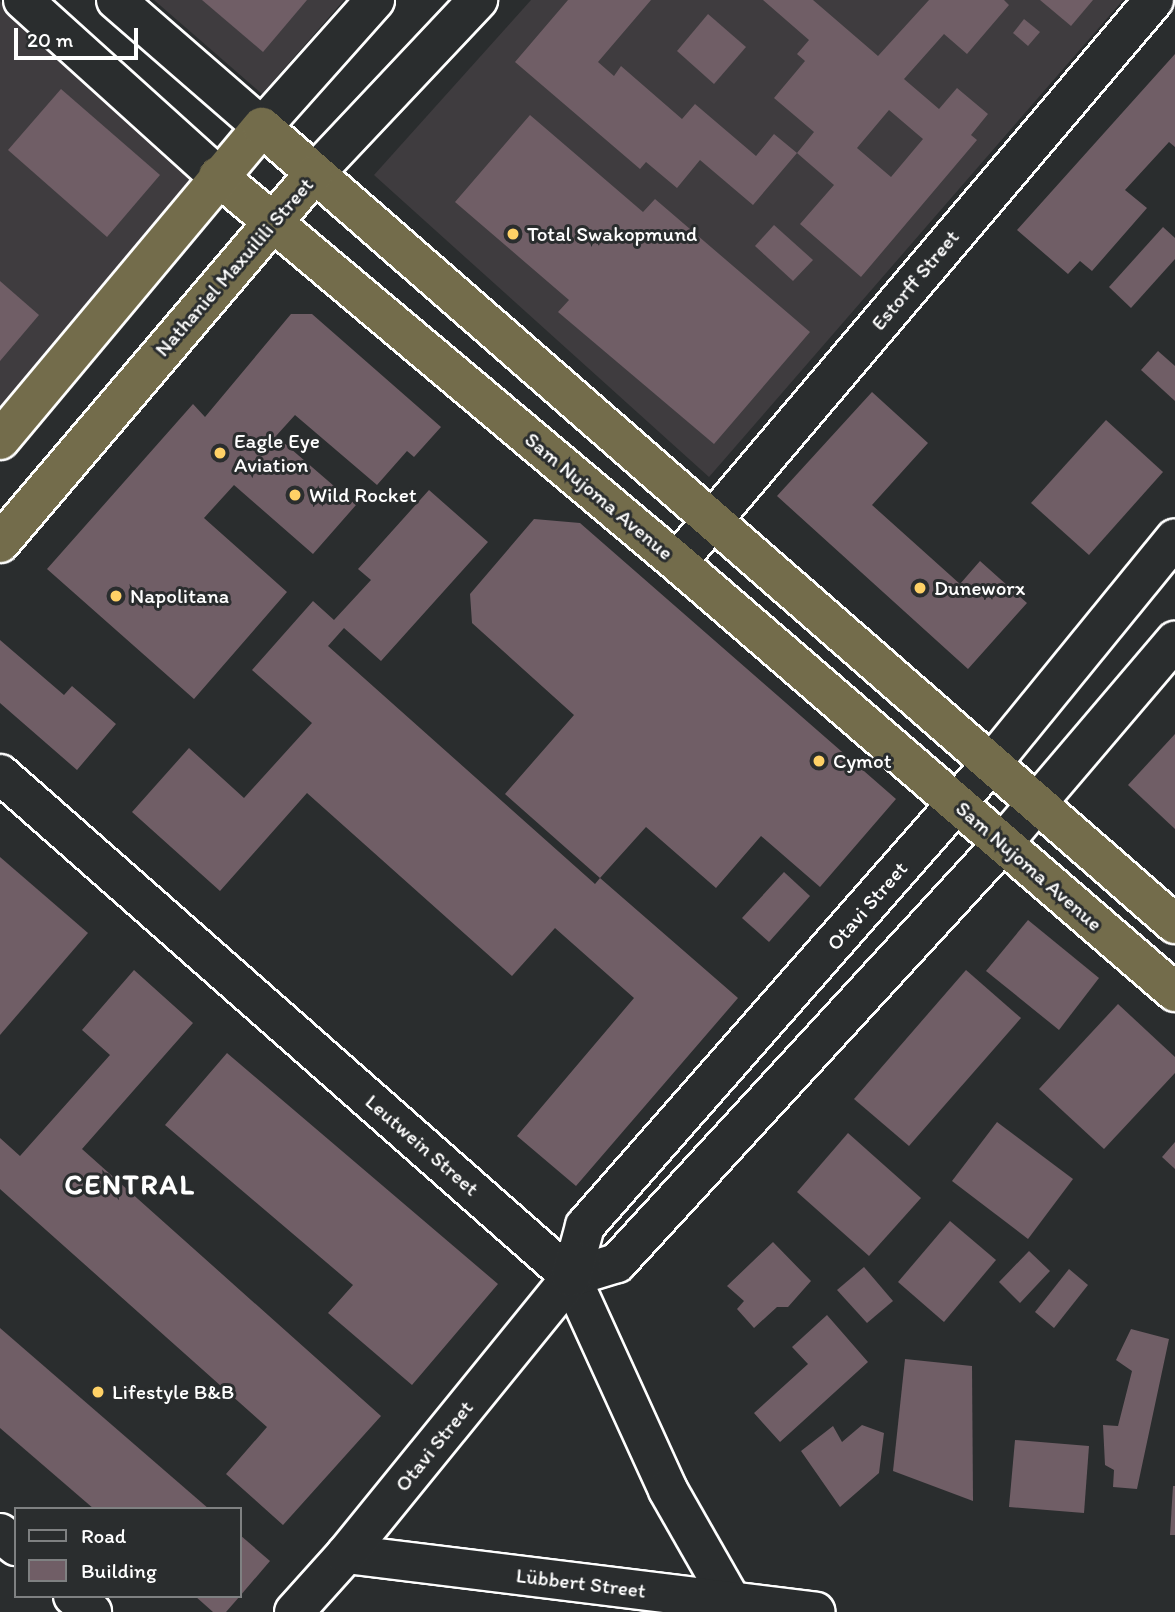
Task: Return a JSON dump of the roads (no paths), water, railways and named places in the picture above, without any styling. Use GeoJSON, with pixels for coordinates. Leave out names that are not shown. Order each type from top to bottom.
{"type":"FeatureCollection","features":[{"type":"Feature","properties":{"kind":"highway"},"geometry":{"type":"LineString","coordinates":[[0,440],[261,127],[313,175],[712,517],[1175,924]]}},
{"type":"Feature","properties":{"kind":"highway","name":"Nathaniel Maxuilili Street"},"geometry":{"type":"LineString","coordinates":[[0,543],[313,175]]}},
{"type":"Feature","properties":{"kind":"highway","name":"Sam Nujoma Avenue"},"geometry":{"type":"LineString","coordinates":[[218,176],[677,562],[1175,992]]}},
{"type":"Feature","properties":{"kind":"street","name":"Sam Nujoma Avenue"},"geometry":{"type":"LineString","coordinates":[[23,0],[218,176]]}},
{"type":"Feature","properties":{"kind":"street"},"geometry":{"type":"LineString","coordinates":[[116,0],[261,127],[375,0]]}},
{"type":"Feature","properties":{"kind":"street","name":"Nathaniel Maxuilili Street"},"geometry":{"type":"LineString","coordinates":[[313,175],[478,0]]}},
{"type":"Feature","properties":{"kind":"street","name":"Estorff Street"},"geometry":{"type":"LineString","coordinates":[[677,562],[712,517],[1154,0]]}},
{"type":"Feature","properties":{"kind":"street","name":"Otavi Street"},"geometry":{"type":"LineString","coordinates":[[294,1612],[346,1554],[571,1277],[585,1226],[957,804],[1175,538]]}},
{"type":"Feature","properties":{"kind":"street"},"geometry":{"type":"LineString","coordinates":[[571,1277],[617,1263],[1002,844],[1175,641]]}},
{"type":"Feature","properties":{"kind":"street","name":"Leutwein Street"},"geometry":{"type":"LineString","coordinates":[[0,774],[571,1277],[668,1490],[732,1602]]}},
{"type":"Feature","properties":{"kind":"street"},"geometry":{"type":"LineString","coordinates":[[0,1533],[14,1544]]}},
{"type":"Feature","properties":{"kind":"street","name":"Lübbert Street"},"geometry":{"type":"LineString","coordinates":[[346,1554],[815,1612]]}},
{"type":"Feature","properties":{"kind":"street"},"geometry":{"type":"LineString","coordinates":[[76,1598],[92,1612]]}},
{"type":"Feature","properties":{"kind":"place","name":"Total Swakopmund"},"geometry":{"type":"Point","coordinates":[513,234]}},
{"type":"Feature","properties":{"kind":"place","name":"Eagle Eye Aviation"},"geometry":{"type":"Point","coordinates":[220,453]}},
{"type":"Feature","properties":{"kind":"place","name":"Wild Rocket"},"geometry":{"type":"Point","coordinates":[295,495]}},
{"type":"Feature","properties":{"kind":"place","name":"Duneworx"},"geometry":{"type":"Point","coordinates":[920,588]}},
{"type":"Feature","properties":{"kind":"place","name":"Napolitana"},"geometry":{"type":"Point","coordinates":[116,596]}},
{"type":"Feature","properties":{"kind":"place","name":"Cymot"},"geometry":{"type":"Point","coordinates":[819,761]}},
{"type":"Feature","properties":{"kind":"place","name":"Lifestyle B&B"},"geometry":{"type":"Point","coordinates":[98,1392]}},
{"type":"Feature","properties":{"kind":"district","name":"CENTRAL"},"geometry":{"type":"Point","coordinates":[130,1184]}}]}
